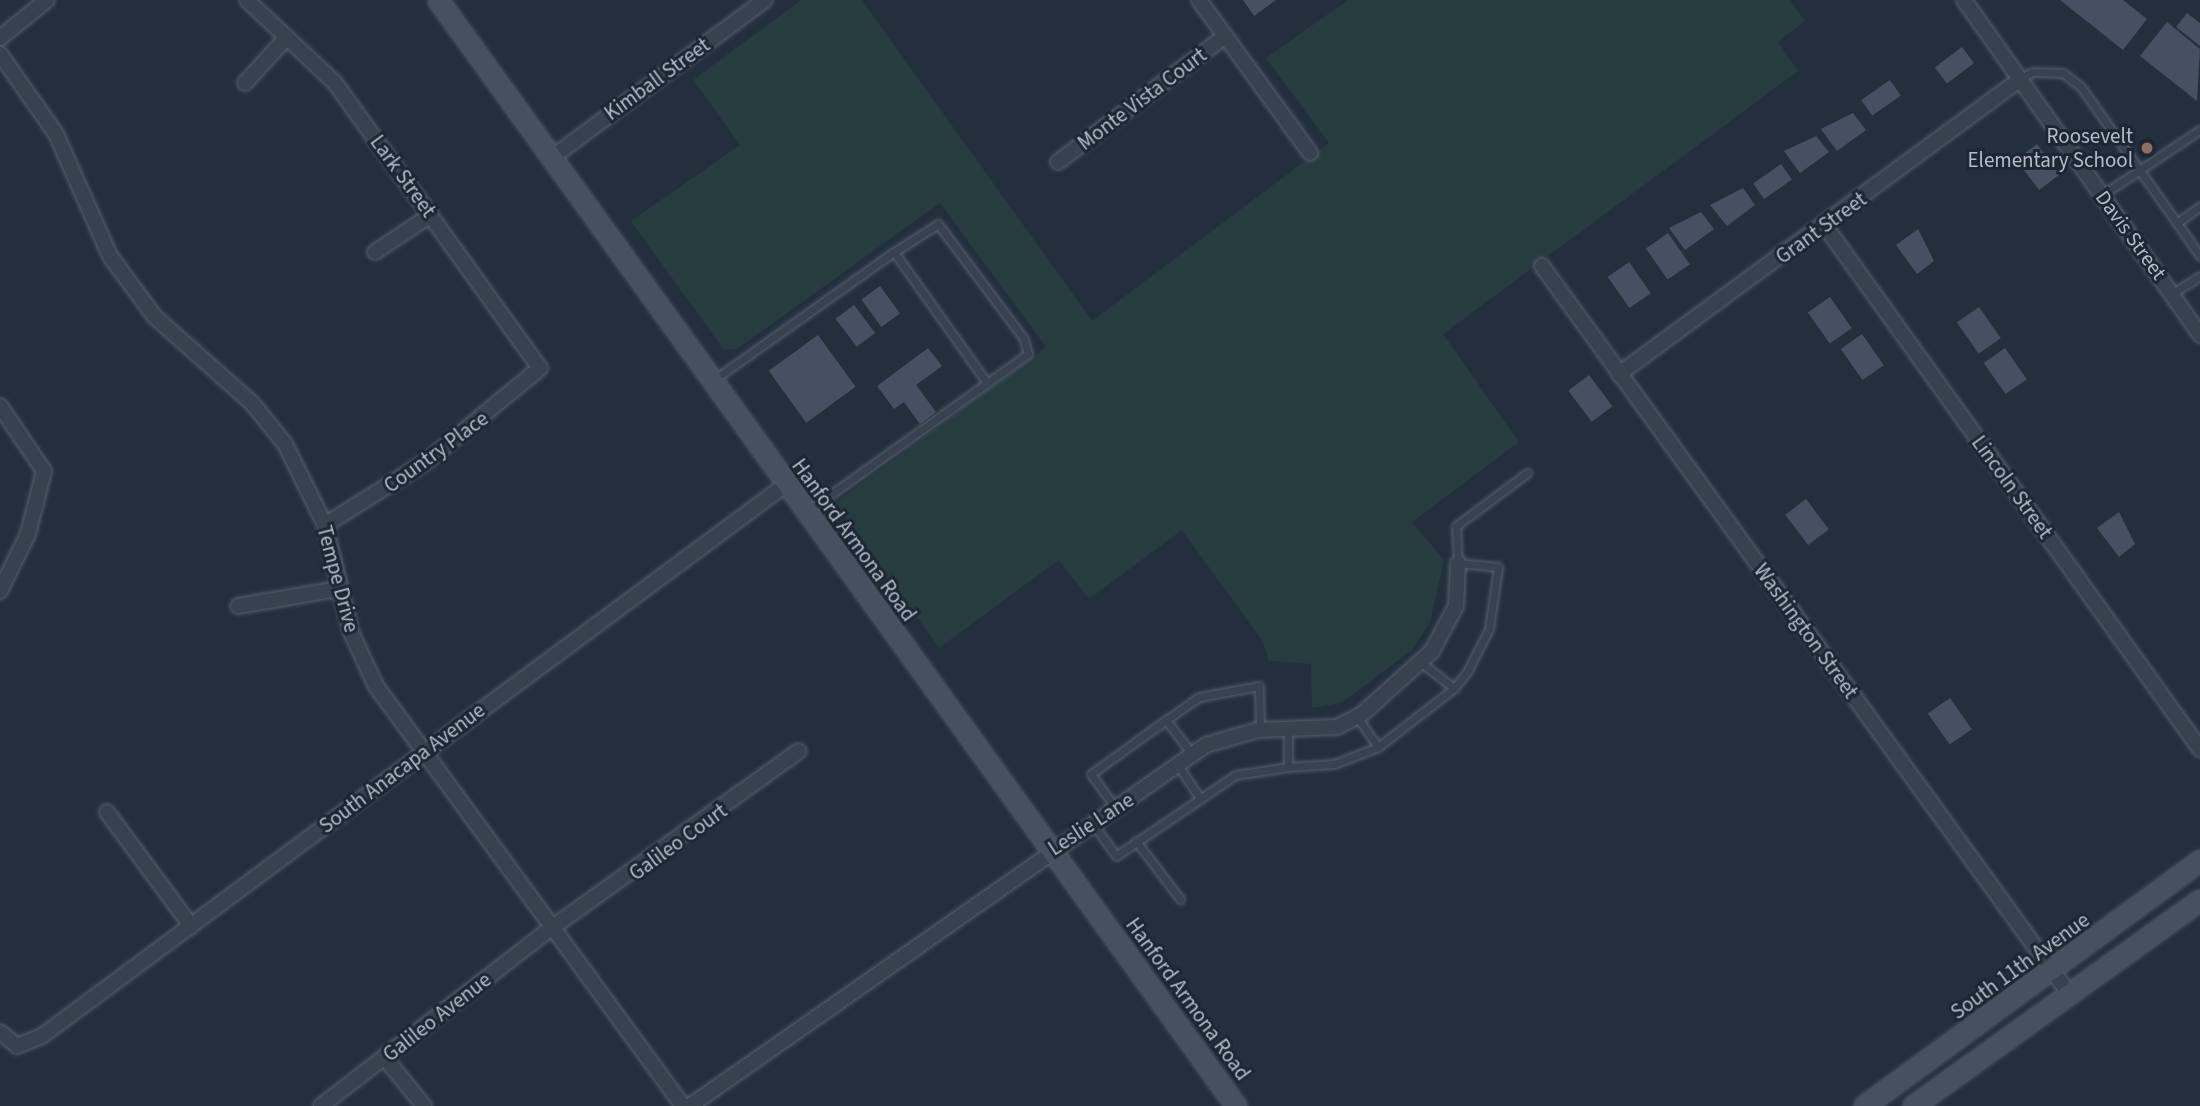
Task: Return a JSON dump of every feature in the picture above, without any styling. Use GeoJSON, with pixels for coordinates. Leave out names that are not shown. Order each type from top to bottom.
{"type":"FeatureCollection","features":[{"type":"Feature","properties":{"kind":"main road","name":"Hanford Armona Road"},"geometry":{"type":"LineString","coordinates":[[438,0],[785,485],[1236,1106]]}},
{"type":"Feature","properties":{"kind":"main road","name":"South 11th Avenue"},"geometry":{"type":"LineString","coordinates":[[1864,1106],[2053,971],[2200,860]]}},
{"type":"Feature","properties":{"kind":"main road"},"geometry":{"type":"LineString","coordinates":[[1913,1106],[2200,900]]}},
{"type":"Feature","properties":{"kind":"street"},"geometry":{"type":"LineString","coordinates":[[0,38],[47,0]]}},
{"type":"Feature","properties":{"kind":"street","name":"Lark Street"},"geometry":{"type":"LineString","coordinates":[[247,0],[335,83],[540,368]]}},
{"type":"Feature","properties":{"kind":"street","name":"Kimball Street"},"geometry":{"type":"LineString","coordinates":[[550,159],[765,0]]}},
{"type":"Feature","properties":{"kind":"street"},"geometry":{"type":"LineString","coordinates":[[1199,0],[1310,153]]}},
{"type":"Feature","properties":{"kind":"street","name":"Davis Street"},"geometry":{"type":"LineString","coordinates":[[1964,0],[2173,293],[2200,335]]}},
{"type":"Feature","properties":{"kind":"street","name":"Monte Vista Court"},"geometry":{"type":"LineString","coordinates":[[1058,162],[1225,36]]}},
{"type":"Feature","properties":{"kind":"street"},"geometry":{"type":"LineString","coordinates":[[245,83],[287,37]]}},
{"type":"Feature","properties":{"kind":"street","name":"Tempe Drive"},"geometry":{"type":"LineString","coordinates":[[0,54],[55,134],[110,256],[178,341],[272,426],[325,526],[338,589],[366,667],[422,752],[683,1106]]}},
{"type":"Feature","properties":{"kind":"street","name":"Grant Street"},"geometry":{"type":"LineString","coordinates":[[1619,374],[1825,226],[2020,79]]}},
{"type":"Feature","properties":{"kind":"street"},"geometry":{"type":"LineString","coordinates":[[375,252],[431,215]]}},
{"type":"Feature","properties":{"kind":"street","name":"Lincoln Street"},"geometry":{"type":"LineString","coordinates":[[1825,226],[2200,749]]}},
{"type":"Feature","properties":{"kind":"street","name":"Washington Street"},"geometry":{"type":"LineString","coordinates":[[1542,266],[2070,995]]}},
{"type":"Feature","properties":{"kind":"street","name":"Country Place"},"geometry":{"type":"LineString","coordinates":[[325,526],[427,461],[540,368]]}},
{"type":"Feature","properties":{"kind":"street"},"geometry":{"type":"LineString","coordinates":[[0,406],[44,471],[28,534],[0,591]]}},
{"type":"Feature","properties":{"kind":"street","name":"South Anacapa Avenue"},"geometry":{"type":"LineString","coordinates":[[0,1032],[17,1046],[42,1036],[785,485]]}},
{"type":"Feature","properties":{"kind":"street","name":"Leslie Lane"},"geometry":{"type":"LineString","coordinates":[[690,1106],[1051,848],[1116,809],[1192,754],[1235,734],[1260,730],[1327,729],[1357,717],[1423,664],[1456,606],[1458,563]]}},
{"type":"Feature","properties":{"kind":"street"},"geometry":{"type":"LineString","coordinates":[[238,606],[338,589]]}},
{"type":"Feature","properties":{"kind":"street","name":"Galileo Court"},"geometry":{"type":"LineString","coordinates":[[553,927],[680,842],[799,751]]}},
{"type":"Feature","properties":{"kind":"street"},"geometry":{"type":"LineString","coordinates":[[107,812],[191,926]]}},
{"type":"Feature","properties":{"kind":"street","name":"Galileo Avenue"},"geometry":{"type":"LineString","coordinates":[[321,1106],[553,927]]}},
{"type":"Feature","properties":{"kind":"street"},"geometry":{"type":"LineString","coordinates":[[385,1058],[424,1106]]}},
{"type":"Feature","properties":{"kind":"lane"},"geometry":{"type":"LineString","coordinates":[[2020,79],[2032,72],[2063,73],[2081,87],[2200,256]]}},
{"type":"Feature","properties":{"kind":"lane"},"geometry":{"type":"LineString","coordinates":[[2102,195],[2200,130]]}},
{"type":"Feature","properties":{"kind":"lane"},"geometry":{"type":"LineString","coordinates":[[2177,223],[2200,206]]}},
{"type":"Feature","properties":{"kind":"lane"},"geometry":{"type":"LineString","coordinates":[[711,381],[938,224],[1016,328],[1028,354],[806,512]]}},
{"type":"Feature","properties":{"kind":"lane"},"geometry":{"type":"LineString","coordinates":[[894,252],[987,383]]}},
{"type":"Feature","properties":{"kind":"lane"},"geometry":{"type":"LineString","coordinates":[[2173,293],[2200,276]]}},
{"type":"Feature","properties":{"kind":"lane"},"geometry":{"type":"LineString","coordinates":[[1093,824],[1116,856],[1198,794],[1245,771],[1334,764],[1378,747],[1454,688],[1489,629],[1498,567],[1458,563],[1456,526],[1527,473]]}},
{"type":"Feature","properties":{"kind":"lane"},"geometry":{"type":"LineString","coordinates":[[1423,664],[1454,688]]}},
{"type":"Feature","properties":{"kind":"lane"},"geometry":{"type":"LineString","coordinates":[[1116,809],[1091,774],[1199,697],[1259,686],[1260,730]]}},
{"type":"Feature","properties":{"kind":"lane"},"geometry":{"type":"LineString","coordinates":[[1357,717],[1378,747]]}},
{"type":"Feature","properties":{"kind":"lane"},"geometry":{"type":"LineString","coordinates":[[1166,720],[1192,754]]}},
{"type":"Feature","properties":{"kind":"lane"},"geometry":{"type":"LineString","coordinates":[[1287,729],[1288,767]]}},
{"type":"Feature","properties":{"kind":"lane"},"geometry":{"type":"LineString","coordinates":[[1177,764],[1198,794]]}},
{"type":"Feature","properties":{"kind":"lane"},"geometry":{"type":"LineString","coordinates":[[1136,841],[1180,899]]}},
{"type":"Feature","properties":{"kind":"green space"},"geometry":{"type":"Polygon","coordinates":[[[801,0],[862,0],[1092,321],[1329,143],[1266,58],[1348,0],[1790,0],[1805,21],[1778,42],[1798,71],[1443,334],[1519,442],[1412,522],[1444,560],[1430,622],[1412,650],[1341,703],[1312,708],[1311,664],[1269,661],[1263,642],[1182,530],[1089,599],[1059,560],[939,648],[835,503],[1046,347],[940,203],[737,349],[724,350],[631,221],[740,145],[693,80],[801,0]]]}},
{"type":"Feature","properties":{"kind":"building"},"geometry":{"type":"Polygon","coordinates":[[[1243,0],[1276,0],[1254,16],[1243,0]]]}},
{"type":"Feature","properties":{"kind":"building"},"geometry":{"type":"Polygon","coordinates":[[[2060,0],[2123,0],[2147,19],[2123,50],[2060,0]]]}},
{"type":"Feature","properties":{"kind":"building"},"geometry":{"type":"Polygon","coordinates":[[[2187,13],[2200,23],[2200,46],[2176,27],[2187,13]]]}},
{"type":"Feature","properties":{"kind":"building"},"geometry":{"type":"Polygon","coordinates":[[[2167,22],[2200,49],[2197,101],[2140,56],[2167,22]]]}},
{"type":"Feature","properties":{"kind":"building"},"geometry":{"type":"Polygon","coordinates":[[[1962,47],[1974,63],[1947,83],[1935,67],[1962,47]]]}},
{"type":"Feature","properties":{"kind":"building"},"geometry":{"type":"Polygon","coordinates":[[[1890,80],[1901,96],[1872,116],[1861,100],[1890,80]]]}},
{"type":"Feature","properties":{"kind":"building"},"geometry":{"type":"Polygon","coordinates":[[[1853,113],[1866,130],[1837,151],[1821,129],[1853,113]]]}},
{"type":"Feature","properties":{"kind":"building"},"geometry":{"type":"Polygon","coordinates":[[[1816,136],[1829,152],[1800,173],[1784,151],[1816,136]]]}},
{"type":"Feature","properties":{"kind":"building"},"geometry":{"type":"Polygon","coordinates":[[[2037,144],[2060,174],[2039,190],[2016,160],[2037,144]]]}},
{"type":"Feature","properties":{"kind":"building"},"geometry":{"type":"Polygon","coordinates":[[[1781,164],[1792,180],[1764,199],[1753,184],[1781,164]]]}},
{"type":"Feature","properties":{"kind":"building"},"geometry":{"type":"Polygon","coordinates":[[[1743,188],[1755,205],[1727,226],[1710,205],[1743,188]]]}},
{"type":"Feature","properties":{"kind":"building"},"geometry":{"type":"Polygon","coordinates":[[[1701,212],[1714,229],[1685,250],[1669,228],[1701,212]]]}},
{"type":"Feature","properties":{"kind":"building"},"geometry":{"type":"Polygon","coordinates":[[[1918,229],[1934,261],[1917,274],[1896,245],[1918,229]]]}},
{"type":"Feature","properties":{"kind":"building"},"geometry":{"type":"Polygon","coordinates":[[[1668,233],[1690,264],[1668,280],[1646,248],[1668,233]]]}},
{"type":"Feature","properties":{"kind":"building"},"geometry":{"type":"Polygon","coordinates":[[[1629,262],[1651,293],[1629,308],[1608,277],[1629,262]]]}},
{"type":"Feature","properties":{"kind":"building"},"geometry":{"type":"Polygon","coordinates":[[[880,286],[900,314],[881,327],[861,300],[880,286]]]}},
{"type":"Feature","properties":{"kind":"building"},"geometry":{"type":"Polygon","coordinates":[[[1830,297],[1852,328],[1830,344],[1808,312],[1830,297]]]}},
{"type":"Feature","properties":{"kind":"building"},"geometry":{"type":"Polygon","coordinates":[[[854,305],[875,333],[857,347],[836,319],[854,305]]]}},
{"type":"Feature","properties":{"kind":"building"},"geometry":{"type":"Polygon","coordinates":[[[1979,307],[2001,338],[1979,354],[1957,322],[1979,307]]]}},
{"type":"Feature","properties":{"kind":"building"},"geometry":{"type":"Polygon","coordinates":[[[1862,334],[1884,365],[1862,380],[1841,349],[1862,334]]]}},
{"type":"Feature","properties":{"kind":"building"},"geometry":{"type":"Polygon","coordinates":[[[818,335],[856,387],[806,423],[769,371],[818,335]]]}},
{"type":"Feature","properties":{"kind":"building"},"geometry":{"type":"Polygon","coordinates":[[[928,348],[942,366],[916,385],[936,412],[920,424],[904,402],[894,409],[877,386],[928,348]]]}},
{"type":"Feature","properties":{"kind":"building"},"geometry":{"type":"Polygon","coordinates":[[[2005,348],[2027,379],[2005,394],[1984,363],[2005,348]]]}},
{"type":"Feature","properties":{"kind":"building"},"geometry":{"type":"Polygon","coordinates":[[[1589,375],[1612,406],[1592,422],[1568,391],[1589,375]]]}},
{"type":"Feature","properties":{"kind":"building"},"geometry":{"type":"Polygon","coordinates":[[[1806,499],[1829,529],[1808,545],[1785,515],[1806,499]]]}},
{"type":"Feature","properties":{"kind":"building"},"geometry":{"type":"Polygon","coordinates":[[[2119,512],[2135,544],[2119,557],[2097,528],[2119,512]]]}},
{"type":"Feature","properties":{"kind":"building"},"geometry":{"type":"Polygon","coordinates":[[[1950,698],[1972,729],[1950,745],[1928,713],[1950,698]]]}},
{"type":"Feature","properties":{"kind":"place","name":"Roosevelt Elementary School"},"geometry":{"type":"Point","coordinates":[2147,148]}}]}
